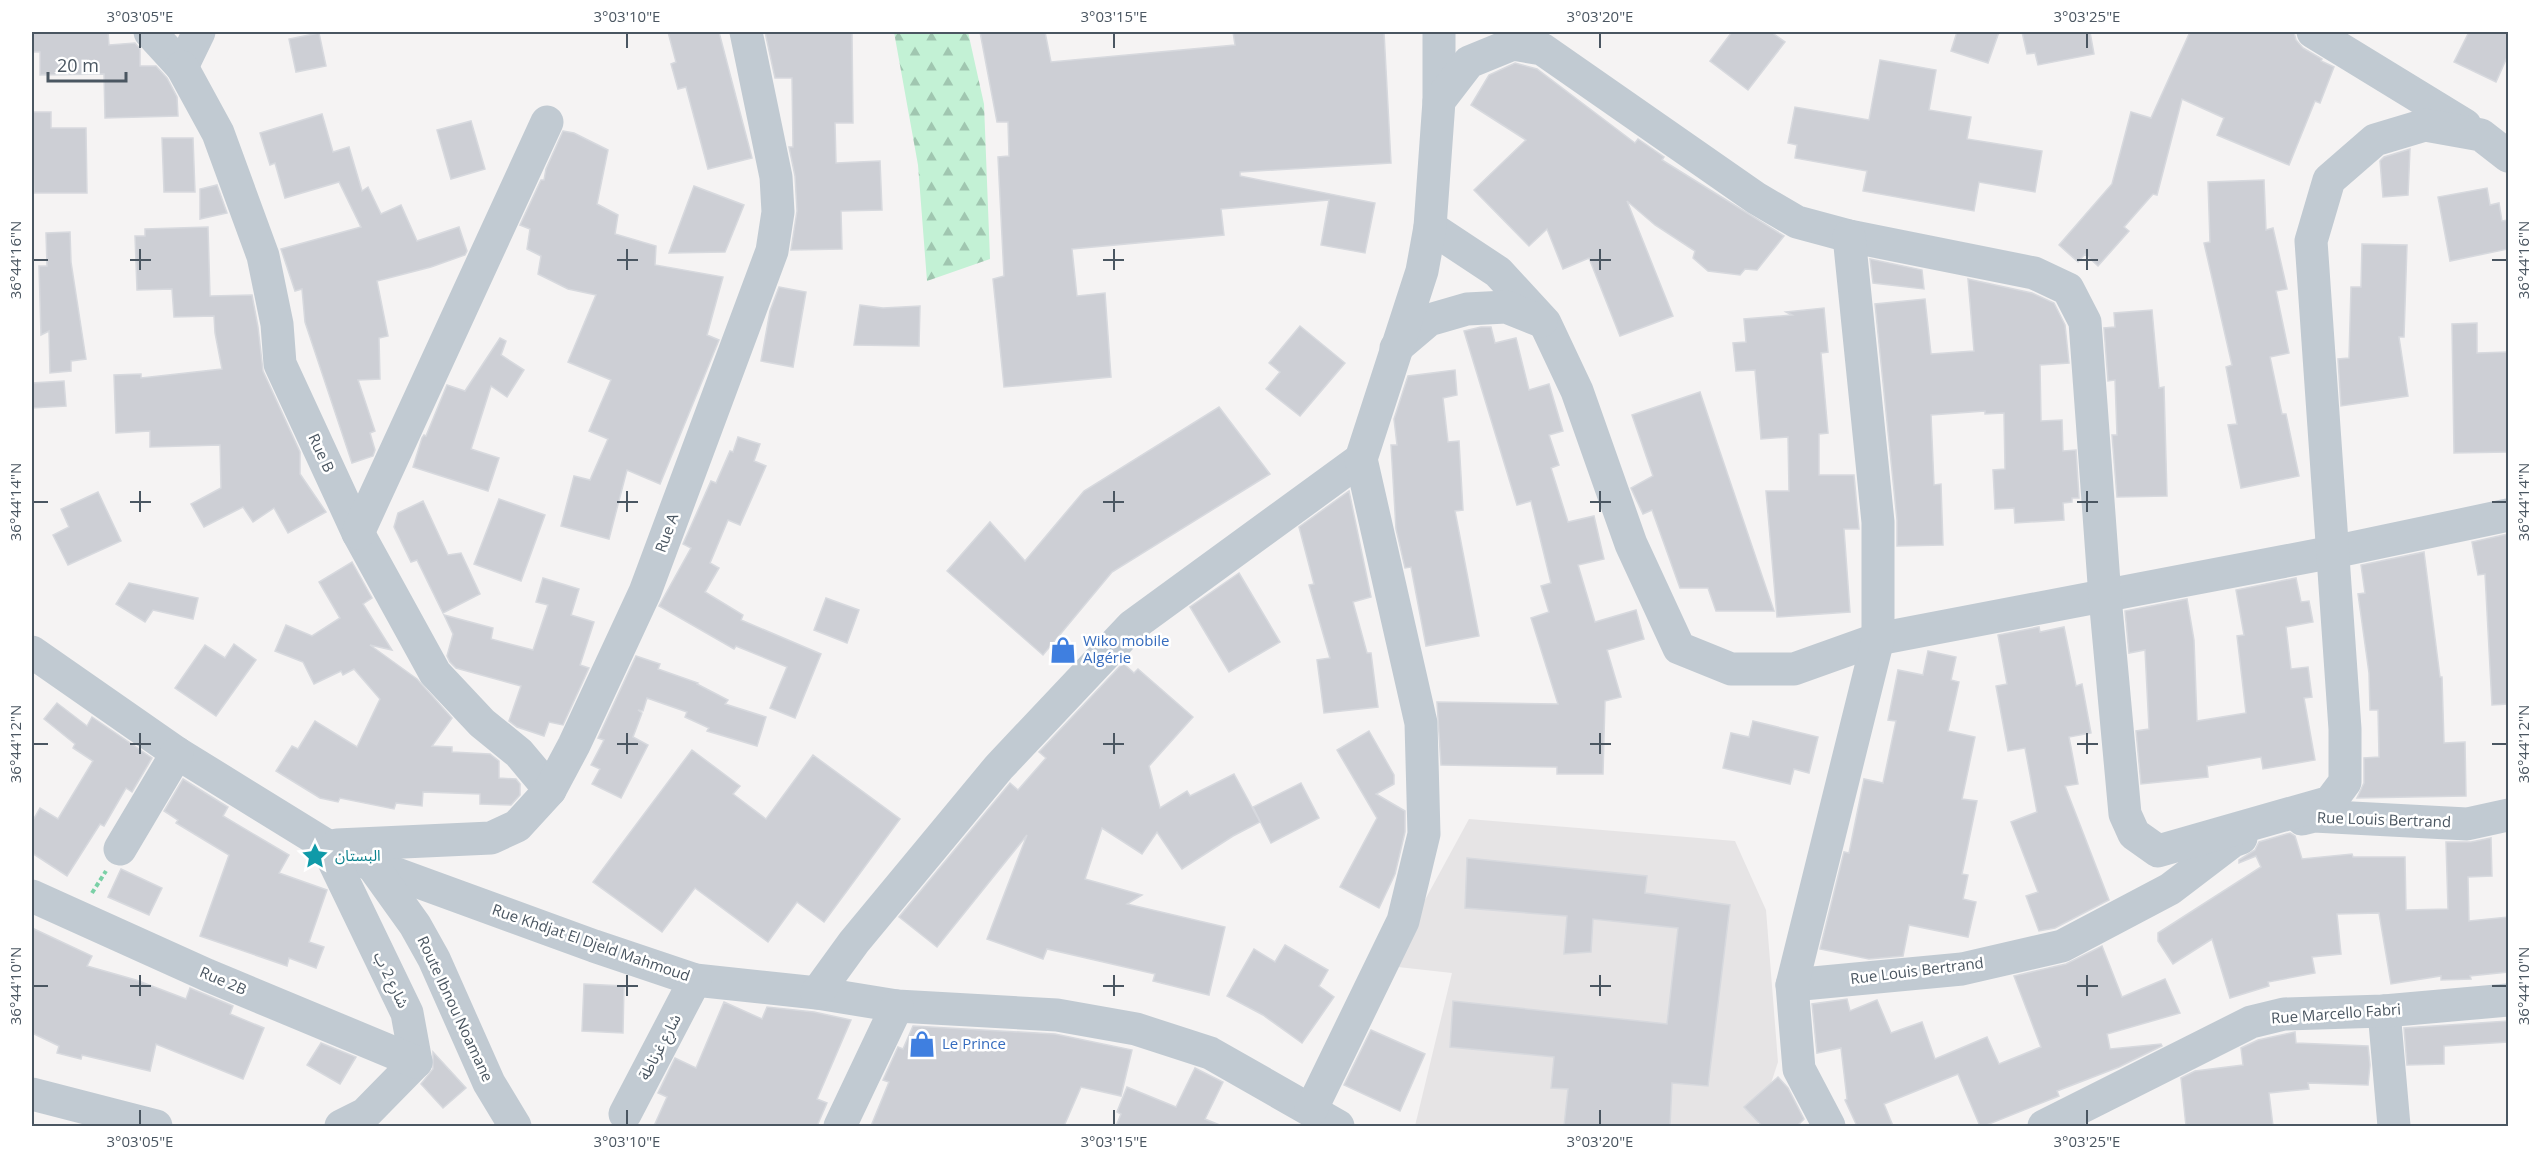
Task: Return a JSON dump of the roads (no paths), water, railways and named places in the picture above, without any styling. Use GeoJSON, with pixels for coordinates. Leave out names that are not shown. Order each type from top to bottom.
{"type":"FeatureCollection","features":[{"type":"Feature","properties":{"kind":"street"},"geometry":{"type":"LineString","coordinates":[[150,32],[182,68],[199,32]]}},
{"type":"Feature","properties":{"kind":"street","name":"Rue A"},"geometry":{"type":"LineString","coordinates":[[326,845],[491,838],[517,826],[550,790],[574,745],[645,592],[772,251],[778,212],[776,177],[746,32]]}},
{"type":"Feature","properties":{"kind":"street"},"geometry":{"type":"LineString","coordinates":[[1324,1118],[1403,921],[1424,834],[1421,723],[1361,459],[1422,271],[1430,227],[1439,100],[1439,32]]}},
{"type":"Feature","properties":{"kind":"street"},"geometry":{"type":"LineString","coordinates":[[2313,32],[2481,135],[2508,156]]}},
{"type":"Feature","properties":{"kind":"street"},"geometry":{"type":"LineString","coordinates":[[1439,100],[1469,62],[1513,44],[1542,49],[1764,203],[1797,222],[1849,236],[2034,273],[2068,289],[2085,322],[2105,597],[2125,814],[2133,834],[2158,852],[2330,802],[2346,782],[2345,729],[2311,241],[2329,180],[2375,140],[2425,125],[2481,135]]}},
{"type":"Feature","properties":{"kind":"street","name":"Rue B"},"geometry":{"type":"LineString","coordinates":[[182,68],[218,133],[263,255],[277,324],[280,364],[358,533],[435,674],[483,723],[519,753],[550,790]]}},
{"type":"Feature","properties":{"kind":"street"},"geometry":{"type":"LineString","coordinates":[[358,533],[547,122]]}},
{"type":"Feature","properties":{"kind":"street"},"geometry":{"type":"LineString","coordinates":[[1430,227],[1498,273],[1545,323],[1577,391],[1631,544],[1679,648],[1731,669],[1794,669],[1878,639],[2105,597],[2508,515]]}},
{"type":"Feature","properties":{"kind":"street"},"geometry":{"type":"LineString","coordinates":[[1829,1126],[1799,1069],[1792,985],[1878,639],[1878,522],[1849,236]]}},
{"type":"Feature","properties":{"kind":"street"},"geometry":{"type":"LineString","coordinates":[[1396,348],[1429,320],[1467,309],[1506,307],[1545,323]]}},
{"type":"Feature","properties":{"kind":"street"},"geometry":{"type":"LineString","coordinates":[[817,993],[854,942],[999,767],[1132,626],[1361,459]]}},
{"type":"Feature","properties":{"kind":"street","name":"Rue Khdjat El Djeld Mahmoud"},"geometry":{"type":"LineString","coordinates":[[32,652],[177,753],[326,845],[372,865],[594,946],[695,980],[817,993],[897,1006],[1058,1015],[1136,1029],[1210,1053],[1324,1118]]}},
{"type":"Feature","properties":{"kind":"street"},"geometry":{"type":"LineString","coordinates":[[120,849],[177,753]]}},
{"type":"Feature","properties":{"kind":"street","name":"Rue Louis Bertrand"},"geometry":{"type":"LineString","coordinates":[[1792,985],[1962,969],[2062,946],[2170,889],[2233,841],[2314,816],[2467,824],[2508,814]]}},
{"type":"Feature","properties":{"kind":"street","name":"شارع 2 ب"},"geometry":{"type":"LineString","coordinates":[[326,845],[407,1013],[416,1062]]}},
{"type":"Feature","properties":{"kind":"street","name":"Route Ibnou Noamane"},"geometry":{"type":"LineString","coordinates":[[372,865],[415,925],[435,959],[489,1083],[515,1126]]}},
{"type":"Feature","properties":{"kind":"street","name":"Rue 2B"},"geometry":{"type":"LineString","coordinates":[[32,896],[207,975],[416,1062]]}},
{"type":"Feature","properties":{"kind":"street","name":"شارع غرناطة"},"geometry":{"type":"LineString","coordinates":[[625,1114],[695,980]]}},
{"type":"Feature","properties":{"kind":"street","name":"Rue Marcello Fabri"},"geometry":{"type":"LineString","coordinates":[[2044,1126],[2251,1022],[2284,1014],[2384,1011],[2508,1000]]}},
{"type":"Feature","properties":{"kind":"street"},"geometry":{"type":"LineString","coordinates":[[840,1126],[897,1006]]}},
{"type":"Feature","properties":{"kind":"street"},"geometry":{"type":"LineString","coordinates":[[2384,1011],[2394,1126]]}},
{"type":"Feature","properties":{"kind":"street"},"geometry":{"type":"LineString","coordinates":[[341,1126],[365,1114],[416,1062]]}},
{"type":"Feature","properties":{"kind":"street"},"geometry":{"type":"LineString","coordinates":[[32,1094],[156,1126]]}},
{"type":"Feature","properties":{"kind":"place","name":"Wiko mobile Algérie"},"geometry":{"type":"Point","coordinates":[1063,650]}},
{"type":"Feature","properties":{"kind":"place","name":"البستان"},"geometry":{"type":"Point","coordinates":[315,856]}},
{"type":"Feature","properties":{"kind":"place","name":"Le Prince"},"geometry":{"type":"Point","coordinates":[922,1044]}}]}
